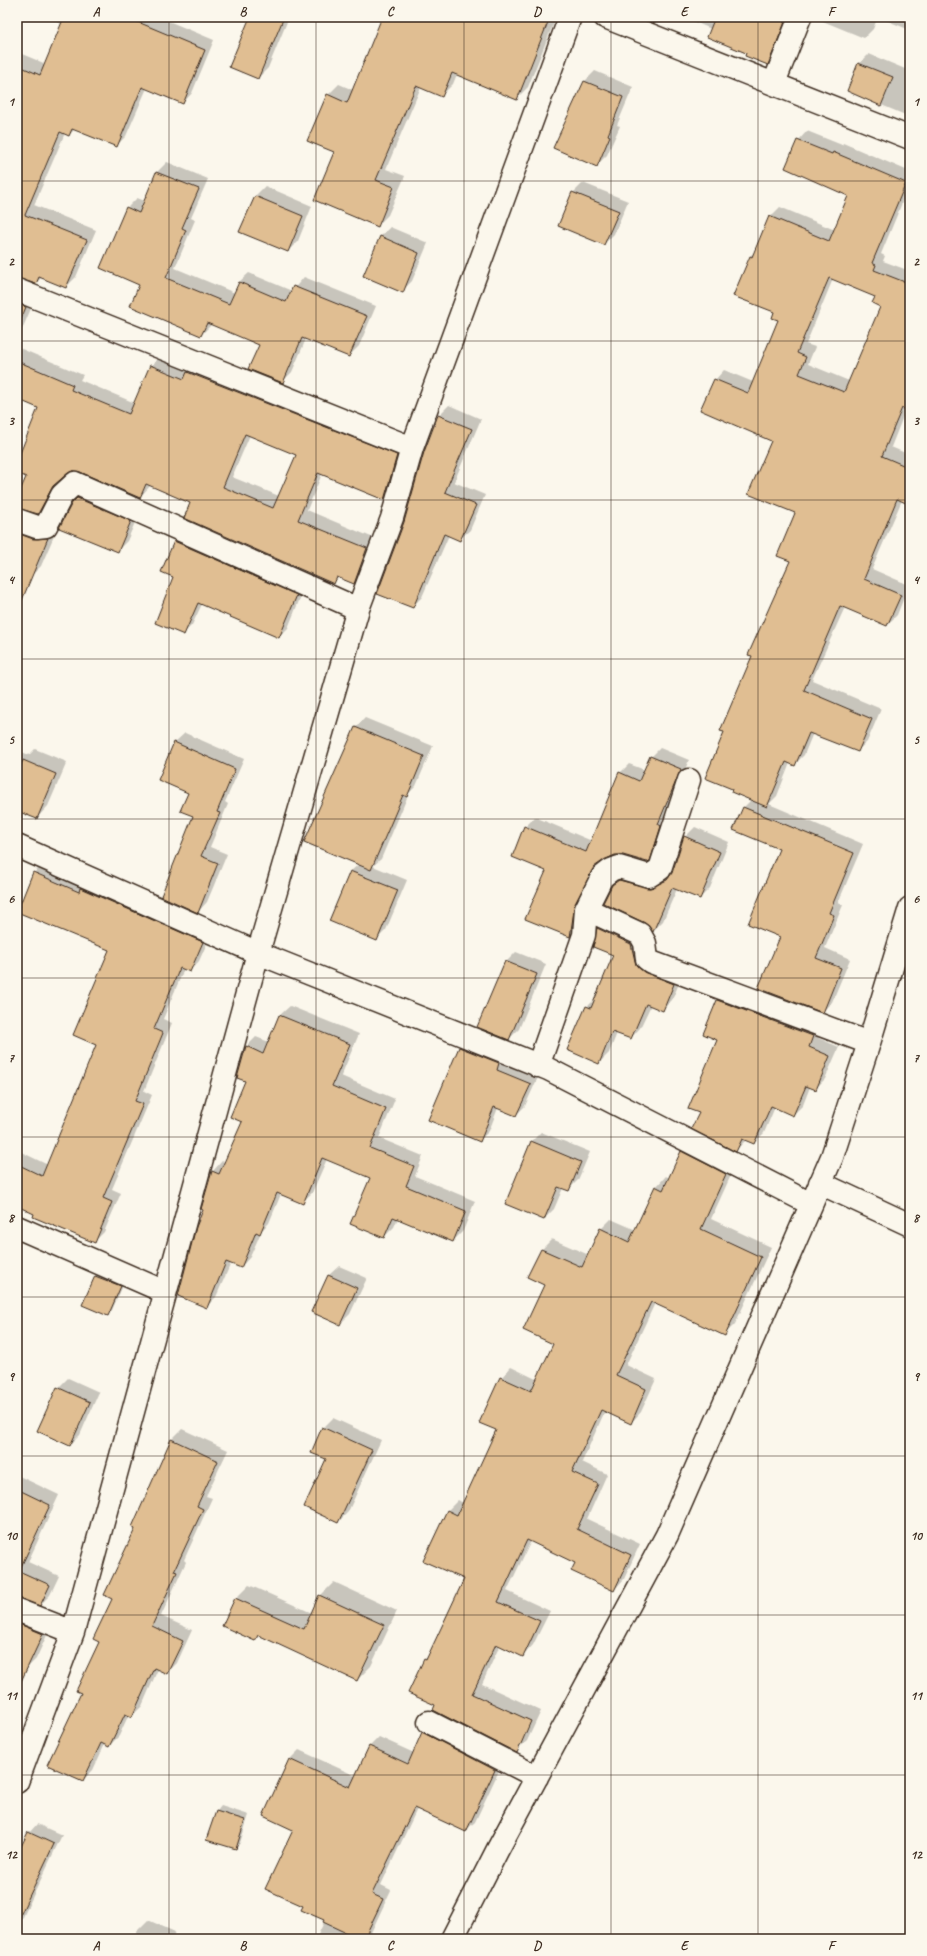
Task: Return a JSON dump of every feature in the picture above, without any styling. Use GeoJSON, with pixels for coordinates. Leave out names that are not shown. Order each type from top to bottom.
{"type":"FeatureCollection","features":[{"type":"Feature","properties":{"kind":"street"},"geometry":{"type":"LineString","coordinates":[[17,1782],[73,1632],[258,953],[358,609],[392,518],[412,448],[570,17]]}},
{"type":"Feature","properties":{"kind":"street"},"geometry":{"type":"LineString","coordinates":[[605,17],[910,138]]}},
{"type":"Feature","properties":{"kind":"street"},"geometry":{"type":"LineString","coordinates":[[774,83],[800,17]]}},
{"type":"Feature","properties":{"kind":"street"},"geometry":{"type":"LineString","coordinates":[[17,290],[412,448]]}},
{"type":"Feature","properties":{"kind":"street"},"geometry":{"type":"LineString","coordinates":[[17,520],[37,527],[46,526],[62,495],[71,485],[75,483],[358,609]]}},
{"type":"Feature","properties":{"kind":"street"},"geometry":{"type":"LineString","coordinates":[[538,1066],[584,935],[586,909],[602,877],[611,870],[619,867],[649,876],[660,870],[689,780]]}},
{"type":"Feature","properties":{"kind":"street"},"geometry":{"type":"LineString","coordinates":[[17,846],[258,953],[548,1069],[811,1204]]}},
{"type":"Feature","properties":{"kind":"street"},"geometry":{"type":"LineString","coordinates":[[452,1939],[498,1848],[667,1535],[832,1157],[869,1043],[910,908]]}},
{"type":"Feature","properties":{"kind":"street"},"geometry":{"type":"LineString","coordinates":[[586,909],[640,934],[645,943],[647,960],[651,962],[869,1043]]}},
{"type":"Feature","properties":{"kind":"street"},"geometry":{"type":"LineString","coordinates":[[820,1183],[910,1225]]}},
{"type":"Feature","properties":{"kind":"street"},"geometry":{"type":"LineString","coordinates":[[17,1227],[165,1292]]}},
{"type":"Feature","properties":{"kind":"street"},"geometry":{"type":"LineString","coordinates":[[17,1610],[73,1632]]}},
{"type":"Feature","properties":{"kind":"street"},"geometry":{"type":"LineString","coordinates":[[429,1722],[537,1777]]}},
{"type":"Feature","properties":{"kind":"building"},"geometry":{"type":"Polygon","coordinates":[[[64,17],[126,17],[205,50],[183,104],[142,87],[117,147],[72,129],[69,136],[60,132],[25,215],[87,240],[66,288],[39,277],[36,284],[17,278],[17,65],[40,75],[64,17]]]}},
{"type":"Feature","properties":{"kind":"building"},"geometry":{"type":"Polygon","coordinates":[[[250,17],[284,17],[258,79],[229,67],[250,17]]]}},
{"type":"Feature","properties":{"kind":"building"},"geometry":{"type":"Polygon","coordinates":[[[382,17],[550,17],[517,100],[452,73],[442,97],[416,86],[376,180],[394,187],[378,227],[314,200],[334,152],[307,141],[327,94],[347,103],[382,17]]]}},
{"type":"Feature","properties":{"kind":"building"},"geometry":{"type":"Polygon","coordinates":[[[715,17],[787,17],[768,65],[745,56],[746,53],[707,37],[715,17]]]}},
{"type":"Feature","properties":{"kind":"building"},"geometry":{"type":"Polygon","coordinates":[[[858,63],[893,77],[881,106],[847,91],[858,63]]]}},
{"type":"Feature","properties":{"kind":"building"},"geometry":{"type":"Polygon","coordinates":[[[584,81],[623,97],[608,135],[610,136],[597,167],[553,148],[584,81]]]}},
{"type":"Feature","properties":{"kind":"building"},"geometry":{"type":"Polygon","coordinates":[[[797,140],[832,154],[833,152],[906,183],[872,263],[876,265],[874,270],[910,284],[910,412],[902,408],[882,456],[910,468],[910,505],[897,499],[864,579],[901,595],[887,626],[840,606],[804,690],[872,719],[858,752],[809,733],[795,766],[786,762],[767,807],[731,792],[732,789],[705,778],[724,732],[720,731],[752,656],[748,655],[790,561],[777,556],[795,513],[748,494],[771,441],[700,410],[714,379],[748,393],[778,320],[772,318],[774,312],[733,296],[750,256],[752,257],[769,216],[829,241],[848,196],[785,168],[797,140]],[[829,278],[797,353],[806,357],[799,374],[844,392],[880,307],[872,303],[875,297],[829,278]]]}},
{"type":"Feature","properties":{"kind":"building"},"geometry":{"type":"Polygon","coordinates":[[[156,172],[199,189],[182,228],[186,230],[166,278],[229,304],[239,282],[286,302],[293,286],[367,316],[349,357],[302,338],[283,383],[248,369],[259,345],[207,323],[201,336],[130,306],[139,285],[100,268],[126,207],[139,213],[156,172]]]}},
{"type":"Feature","properties":{"kind":"building"},"geometry":{"type":"Polygon","coordinates":[[[572,192],[619,211],[604,245],[558,226],[572,192]]]}},
{"type":"Feature","properties":{"kind":"building"},"geometry":{"type":"Polygon","coordinates":[[[255,196],[303,216],[288,252],[239,232],[255,196]]]}},
{"type":"Feature","properties":{"kind":"building"},"geometry":{"type":"Polygon","coordinates":[[[380,236],[419,253],[403,293],[363,276],[380,236]]]}},
{"type":"Feature","properties":{"kind":"building"},"geometry":{"type":"Polygon","coordinates":[[[17,303],[26,307],[17,329],[17,303]]]}},
{"type":"Feature","properties":{"kind":"building"},"geometry":{"type":"Polygon","coordinates":[[[17,361],[73,385],[71,390],[129,414],[150,365],[184,379],[187,372],[397,455],[384,500],[318,473],[298,520],[367,548],[354,584],[337,577],[334,584],[184,518],[190,503],[146,484],[140,498],[80,472],[73,471],[53,486],[38,514],[17,508],[17,498],[26,477],[17,473],[17,461],[38,408],[17,399],[17,361]],[[245,434],[223,487],[273,508],[296,455],[245,434]]]}},
{"type":"Feature","properties":{"kind":"building"},"geometry":{"type":"Polygon","coordinates":[[[438,415],[472,429],[445,492],[476,505],[460,541],[444,534],[413,608],[377,594],[404,522],[424,452],[438,415]]]}},
{"type":"Feature","properties":{"kind":"building"},"geometry":{"type":"Polygon","coordinates":[[[77,498],[131,521],[118,552],[59,528],[72,503],[77,498]]]}},
{"type":"Feature","properties":{"kind":"building"},"geometry":{"type":"Polygon","coordinates":[[[17,533],[33,539],[48,538],[17,612],[17,533]]]}},
{"type":"Feature","properties":{"kind":"building"},"geometry":{"type":"Polygon","coordinates":[[[174,541],[297,595],[279,638],[198,603],[184,635],[155,623],[173,577],[161,572],[174,541]]]}},
{"type":"Feature","properties":{"kind":"building"},"geometry":{"type":"Polygon","coordinates":[[[355,727],[424,756],[407,797],[403,795],[371,870],[304,842],[355,727]]]}},
{"type":"Feature","properties":{"kind":"building"},"geometry":{"type":"Polygon","coordinates":[[[174,742],[235,769],[217,812],[220,813],[201,856],[218,863],[198,913],[161,896],[193,816],[180,811],[188,793],[158,780],[174,742]]]}},
{"type":"Feature","properties":{"kind":"building"},"geometry":{"type":"Polygon","coordinates":[[[650,756],[681,769],[658,824],[661,826],[650,861],[647,862],[623,855],[615,855],[594,867],[575,904],[570,937],[525,919],[546,871],[512,857],[524,826],[586,852],[619,772],[639,781],[650,756]]]}},
{"type":"Feature","properties":{"kind":"building"},"geometry":{"type":"Polygon","coordinates":[[[23,760],[56,774],[37,819],[17,811],[17,774],[23,760]]]}},
{"type":"Feature","properties":{"kind":"building"},"geometry":{"type":"Polygon","coordinates":[[[743,807],[854,853],[829,913],[834,915],[816,958],[841,968],[823,1013],[758,988],[780,937],[748,924],[779,849],[733,830],[743,807]]]}},
{"type":"Feature","properties":{"kind":"building"},"geometry":{"type":"Polygon","coordinates":[[[684,836],[720,852],[700,899],[672,888],[653,932],[645,923],[603,903],[612,885],[619,880],[650,888],[667,880],[672,873],[684,836]]]}},
{"type":"Feature","properties":{"kind":"building"},"geometry":{"type":"Polygon","coordinates":[[[350,871],[398,890],[377,941],[329,921],[350,871]]]}},
{"type":"Feature","properties":{"kind":"building"},"geometry":{"type":"Polygon","coordinates":[[[33,872],[79,892],[80,888],[203,942],[190,972],[180,968],[154,1029],[163,1033],[135,1101],[143,1104],[103,1198],[112,1202],[95,1243],[33,1217],[34,1214],[17,1206],[17,1164],[42,1176],[96,1045],[73,1035],[109,950],[17,912],[33,872]]]}},
{"type":"Feature","properties":{"kind":"building"},"geometry":{"type":"Polygon","coordinates":[[[597,928],[631,944],[636,965],[644,972],[674,984],[663,1011],[646,1004],[631,1039],[612,1032],[599,1064],[567,1050],[586,1006],[591,1008],[613,955],[593,947],[597,928]]]}},
{"type":"Feature","properties":{"kind":"building"},"geometry":{"type":"Polygon","coordinates":[[[505,961],[537,974],[509,1040],[477,1027],[505,961]]]}},
{"type":"Feature","properties":{"kind":"building"},"geometry":{"type":"Polygon","coordinates":[[[717,1000],[813,1036],[809,1047],[830,1056],[816,1090],[806,1086],[793,1116],[771,1106],[754,1144],[742,1139],[736,1152],[691,1129],[699,1113],[688,1109],[717,1040],[703,1034],[717,1000]]]}},
{"type":"Feature","properties":{"kind":"building"},"geometry":{"type":"Polygon","coordinates":[[[279,1015],[350,1044],[332,1086],[386,1109],[370,1148],[414,1166],[406,1186],[466,1211],[453,1242],[393,1217],[384,1238],[350,1224],[370,1178],[322,1158],[303,1204],[277,1193],[260,1234],[256,1232],[241,1268],[226,1262],[207,1308],[178,1296],[196,1227],[203,1210],[201,1209],[212,1171],[219,1174],[242,1122],[230,1117],[245,1081],[237,1078],[246,1046],[263,1054],[279,1015]]]}},
{"type":"Feature","properties":{"kind":"building"},"geometry":{"type":"Polygon","coordinates":[[[459,1047],[499,1063],[497,1070],[531,1084],[516,1116],[494,1107],[480,1142],[428,1120],[459,1047]]]}},
{"type":"Feature","properties":{"kind":"building"},"geometry":{"type":"Polygon","coordinates":[[[531,1141],[581,1162],[569,1191],[558,1187],[544,1220],[505,1204],[531,1141]]]}},
{"type":"Feature","properties":{"kind":"building"},"geometry":{"type":"Polygon","coordinates":[[[681,1151],[726,1174],[701,1229],[761,1257],[725,1336],[651,1302],[616,1375],[646,1389],[631,1424],[601,1410],[572,1472],[598,1484],[577,1529],[631,1555],[614,1591],[571,1571],[575,1563],[527,1540],[498,1602],[540,1621],[523,1657],[496,1644],[472,1694],[531,1721],[517,1753],[433,1710],[435,1705],[408,1693],[424,1659],[426,1660],[464,1579],[423,1561],[447,1510],[457,1515],[496,1430],[479,1423],[500,1377],[531,1391],[553,1344],[523,1330],[544,1285],[527,1277],[541,1249],[582,1267],[600,1228],[629,1242],[655,1186],[663,1190],[681,1151]]]}},
{"type":"Feature","properties":{"kind":"building"},"geometry":{"type":"Polygon","coordinates":[[[328,1275],[357,1288],[340,1325],[311,1312],[328,1275]]]}},
{"type":"Feature","properties":{"kind":"building"},"geometry":{"type":"Polygon","coordinates":[[[95,1276],[121,1286],[108,1316],[82,1305],[95,1276]]]}},
{"type":"Feature","properties":{"kind":"building"},"geometry":{"type":"Polygon","coordinates":[[[57,1387],[90,1402],[70,1446],[37,1431],[57,1387]]]}},
{"type":"Feature","properties":{"kind":"building"},"geometry":{"type":"Polygon","coordinates":[[[322,1427],[372,1450],[338,1523],[304,1507],[326,1459],[311,1453],[322,1427]]]}},
{"type":"Feature","properties":{"kind":"building"},"geometry":{"type":"Polygon","coordinates":[[[171,1439],[218,1461],[197,1506],[203,1509],[174,1571],[177,1572],[152,1626],[183,1641],[167,1674],[154,1668],[132,1717],[125,1714],[109,1747],[101,1743],[83,1781],[47,1765],[81,1693],[76,1691],[99,1642],[93,1639],[112,1599],[104,1595],[135,1529],[132,1527],[171,1439]]]}},
{"type":"Feature","properties":{"kind":"building"},"geometry":{"type":"Polygon","coordinates":[[[17,1489],[50,1505],[19,1571],[50,1585],[40,1606],[17,1598],[17,1489]]]}},
{"type":"Feature","properties":{"kind":"building"},"geometry":{"type":"Polygon","coordinates":[[[319,1595],[384,1625],[357,1681],[258,1635],[255,1641],[222,1626],[235,1598],[304,1629],[319,1595]]]}},
{"type":"Feature","properties":{"kind":"building"},"geometry":{"type":"Polygon","coordinates":[[[17,1623],[43,1634],[17,1690],[17,1623]]]}},
{"type":"Feature","properties":{"kind":"building"},"geometry":{"type":"Polygon","coordinates":[[[422,1732],[495,1770],[466,1832],[414,1808],[372,1894],[383,1899],[364,1939],[359,1939],[323,1922],[324,1920],[301,1910],[303,1906],[265,1889],[293,1830],[263,1816],[289,1759],[350,1787],[369,1746],[408,1764],[422,1732]]]}},
{"type":"Feature","properties":{"kind":"building"},"geometry":{"type":"Polygon","coordinates":[[[216,1811],[245,1820],[236,1849],[206,1840],[216,1811]]]}},
{"type":"Feature","properties":{"kind":"building"},"geometry":{"type":"Polygon","coordinates":[[[28,1832],[54,1844],[17,1922],[17,1855],[28,1832]]]}}]}
